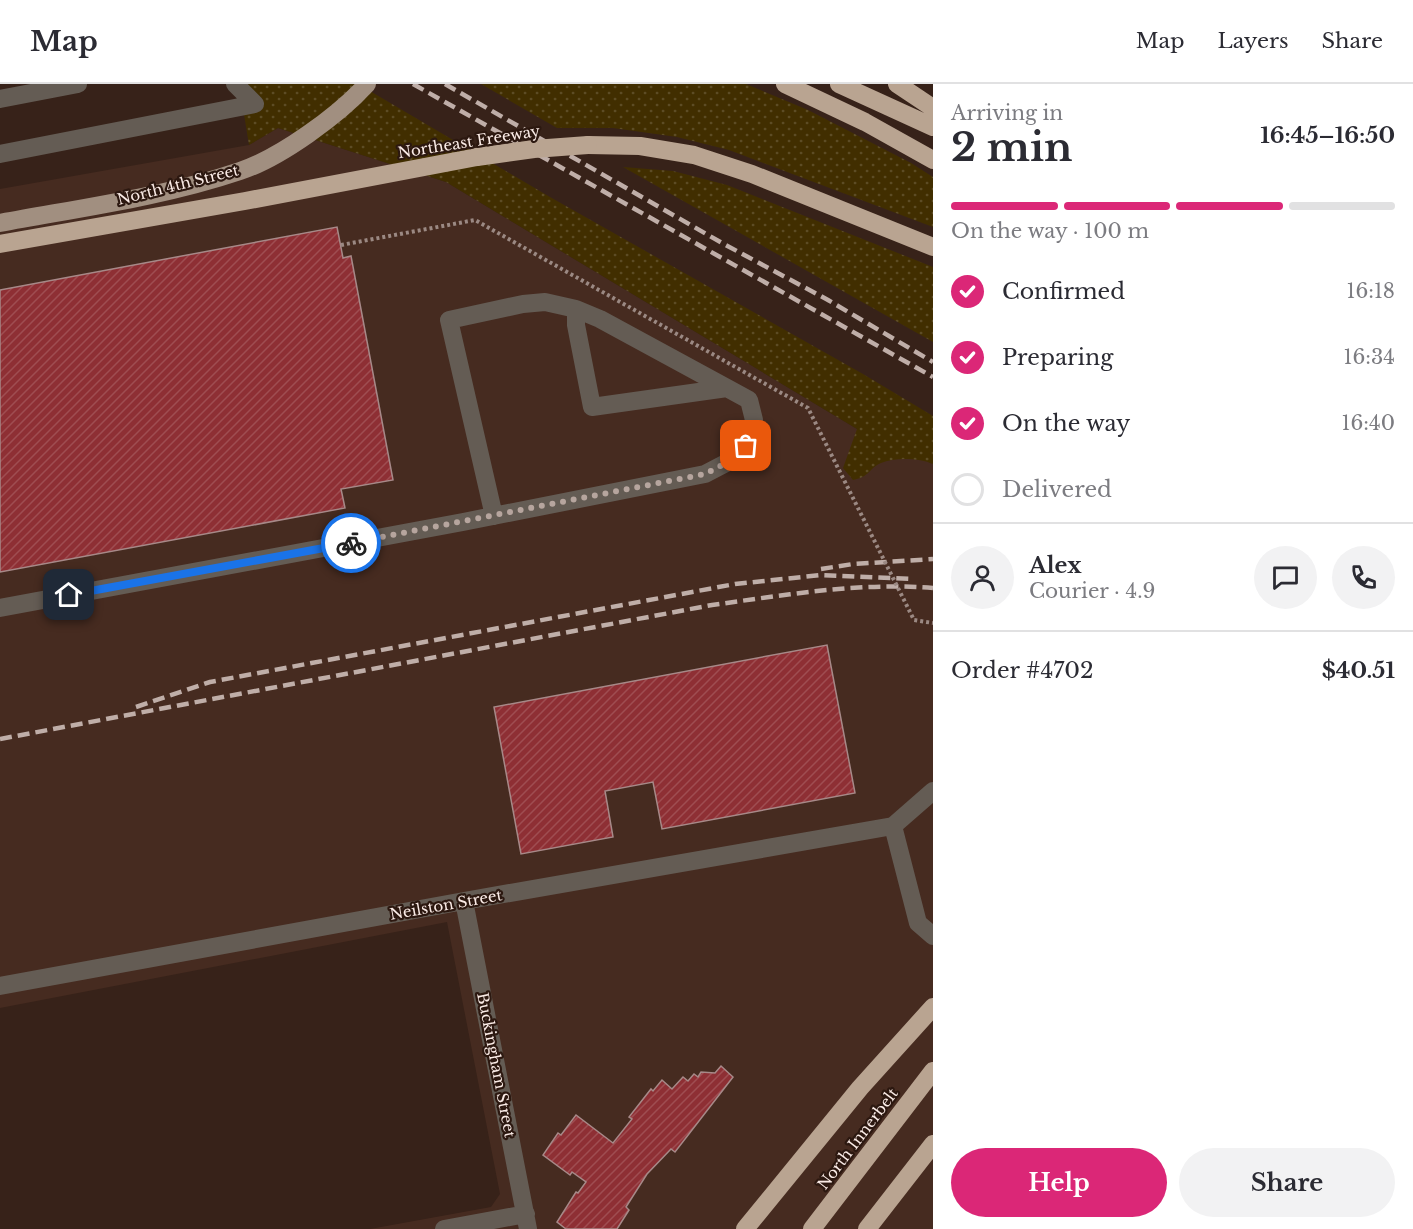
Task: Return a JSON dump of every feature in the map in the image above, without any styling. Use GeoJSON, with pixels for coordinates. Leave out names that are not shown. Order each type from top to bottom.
{"type":"FeatureCollection","features":[{"type":"Feature","properties":{"kind":"highway"},"geometry":{"type":"LineString","coordinates":[[785,84],[864,122],[933,160]]}},
{"type":"Feature","properties":{"kind":"highway"},"geometry":{"type":"LineString","coordinates":[[839,84],[933,127]]}},
{"type":"Feature","properties":{"kind":"highway"},"geometry":{"type":"LineString","coordinates":[[897,84],[933,108]]}},
{"type":"Feature","properties":{"kind":"highway","name":"Northeast Freeway"},"geometry":{"type":"LineString","coordinates":[[0,244],[477,157],[534,149],[588,145],[639,146],[694,155],[752,174],[933,247]]}},
{"type":"Feature","properties":{"kind":"highway"},"geometry":{"type":"LineString","coordinates":[[745,1229],[860,1088],[933,1007]]}},
{"type":"Feature","properties":{"kind":"highway","name":"North Innerbelt"},"geometry":{"type":"LineString","coordinates":[[812,1229],[932,1073]]}},
{"type":"Feature","properties":{"kind":"highway"},"geometry":{"type":"LineString","coordinates":[[867,1229],[933,1144]]}},
{"type":"Feature","properties":{"kind":"main road","name":"North 4th Street"},"geometry":{"type":"LineString","coordinates":[[0,223],[157,193],[242,171],[291,145],[323,123],[367,84]]}},
{"type":"Feature","properties":{"kind":"street"},"geometry":{"type":"LineString","coordinates":[[0,99],[78,84]]}},
{"type":"Feature","properties":{"kind":"street"},"geometry":{"type":"LineString","coordinates":[[0,154],[255,104],[235,84]]}},
{"type":"Feature","properties":{"kind":"street"},"geometry":{"type":"LineString","coordinates":[[0,608],[463,522],[494,516],[705,474],[728,462],[746,446],[754,420],[749,400],[600,318],[576,309],[545,302],[523,304],[449,321],[494,516]]}},
{"type":"Feature","properties":{"kind":"street"},"geometry":{"type":"LineString","coordinates":[[576,309],[576,325],[592,407],[727,388]]}},
{"type":"Feature","properties":{"kind":"street"},"geometry":{"type":"LineString","coordinates":[[933,790],[893,826],[918,923],[933,936]]}},
{"type":"Feature","properties":{"kind":"street","name":"Neilston Street"},"geometry":{"type":"LineString","coordinates":[[0,986],[464,901],[893,826]]}},
{"type":"Feature","properties":{"kind":"street","name":"Buckingham Street"},"geometry":{"type":"LineString","coordinates":[[464,901],[527,1221]]}},
{"type":"Feature","properties":{"kind":"street"},"geometry":{"type":"LineString","coordinates":[[444,1229],[527,1221]]}},
{"type":"Feature","properties":{"kind":"path"},"geometry":{"type":"LineString","coordinates":[[341,245],[475,220],[808,408],[914,620],[933,623]]}},
{"type":"Feature","properties":{"kind":"shaded area"},"geometry":{"type":"Polygon","coordinates":[[[239,84],[358,84],[550,197],[933,416],[933,464],[907,459],[887,461],[877,465],[863,477],[853,480],[843,468],[857,429],[446,182],[278,128],[249,145],[239,84]]]}},
{"type":"Feature","properties":{"kind":"shaded area"},"geometry":{"type":"Polygon","coordinates":[[[481,84],[746,84],[808,110],[911,163],[933,177],[933,227],[729,150],[677,137],[613,128],[557,128],[481,84]]]}},
{"type":"Feature","properties":{"kind":"shaded area"},"geometry":{"type":"Polygon","coordinates":[[[278,128],[446,182],[857,429],[933,464],[933,1229],[370,1229],[491,1207],[500,1194],[447,922],[0,1008],[0,189],[249,145],[278,128]]]}},
{"type":"Feature","properties":{"kind":"shaded area"},"geometry":{"type":"Polygon","coordinates":[[[623,167],[673,171],[727,185],[933,267],[933,342],[623,167]]]}},
{"type":"Feature","properties":{"kind":"building"},"geometry":{"type":"Polygon","coordinates":[[[337,227],[343,258],[351,256],[393,480],[341,489],[345,508],[0,572],[0,290],[337,227]]]}},
{"type":"Feature","properties":{"kind":"building"},"geometry":{"type":"Polygon","coordinates":[[[827,645],[855,793],[662,829],[653,782],[605,791],[613,837],[521,854],[494,707],[827,645]]]}},
{"type":"Feature","properties":{"kind":"building"},"geometry":{"type":"Polygon","coordinates":[[[721,1066],[733,1077],[675,1152],[671,1149],[647,1174],[626,1207],[629,1210],[617,1229],[566,1229],[557,1222],[576,1192],[578,1193],[586,1182],[572,1172],[570,1175],[543,1155],[558,1133],[561,1135],[576,1115],[613,1143],[632,1119],[629,1117],[651,1089],[653,1091],[662,1080],[672,1089],[683,1077],[688,1081],[694,1074],[698,1077],[701,1072],[715,1073],[721,1066]]]}},
{"type":"Feature","properties":{"kind":"railway"},"geometry":{"type":"LineString","coordinates":[[413,84],[933,377]]}},
{"type":"Feature","properties":{"kind":"railway"},"geometry":{"type":"LineString","coordinates":[[445,84],[722,243],[828,300],[933,362]]}},
{"type":"Feature","properties":{"kind":"railway"},"geometry":{"type":"LineString","coordinates":[[821,569],[853,564],[933,559]]}},
{"type":"Feature","properties":{"kind":"railway"},"geometry":{"type":"LineString","coordinates":[[136,707],[210,682],[735,584],[821,575],[914,579]]}},
{"type":"Feature","properties":{"kind":"railway"},"geometry":{"type":"LineString","coordinates":[[0,739],[712,605],[850,588],[933,588]]}},
{"type":"Feature","properties":{"kind":"way so far"},"geometry":{"type":"LineString","coordinates":[[351,543],[705,474],[728,462],[746,446]]}},
{"type":"Feature","properties":{"kind":"route"},"geometry":{"type":"LineString","coordinates":[[69,595],[351,543]]}}]}
